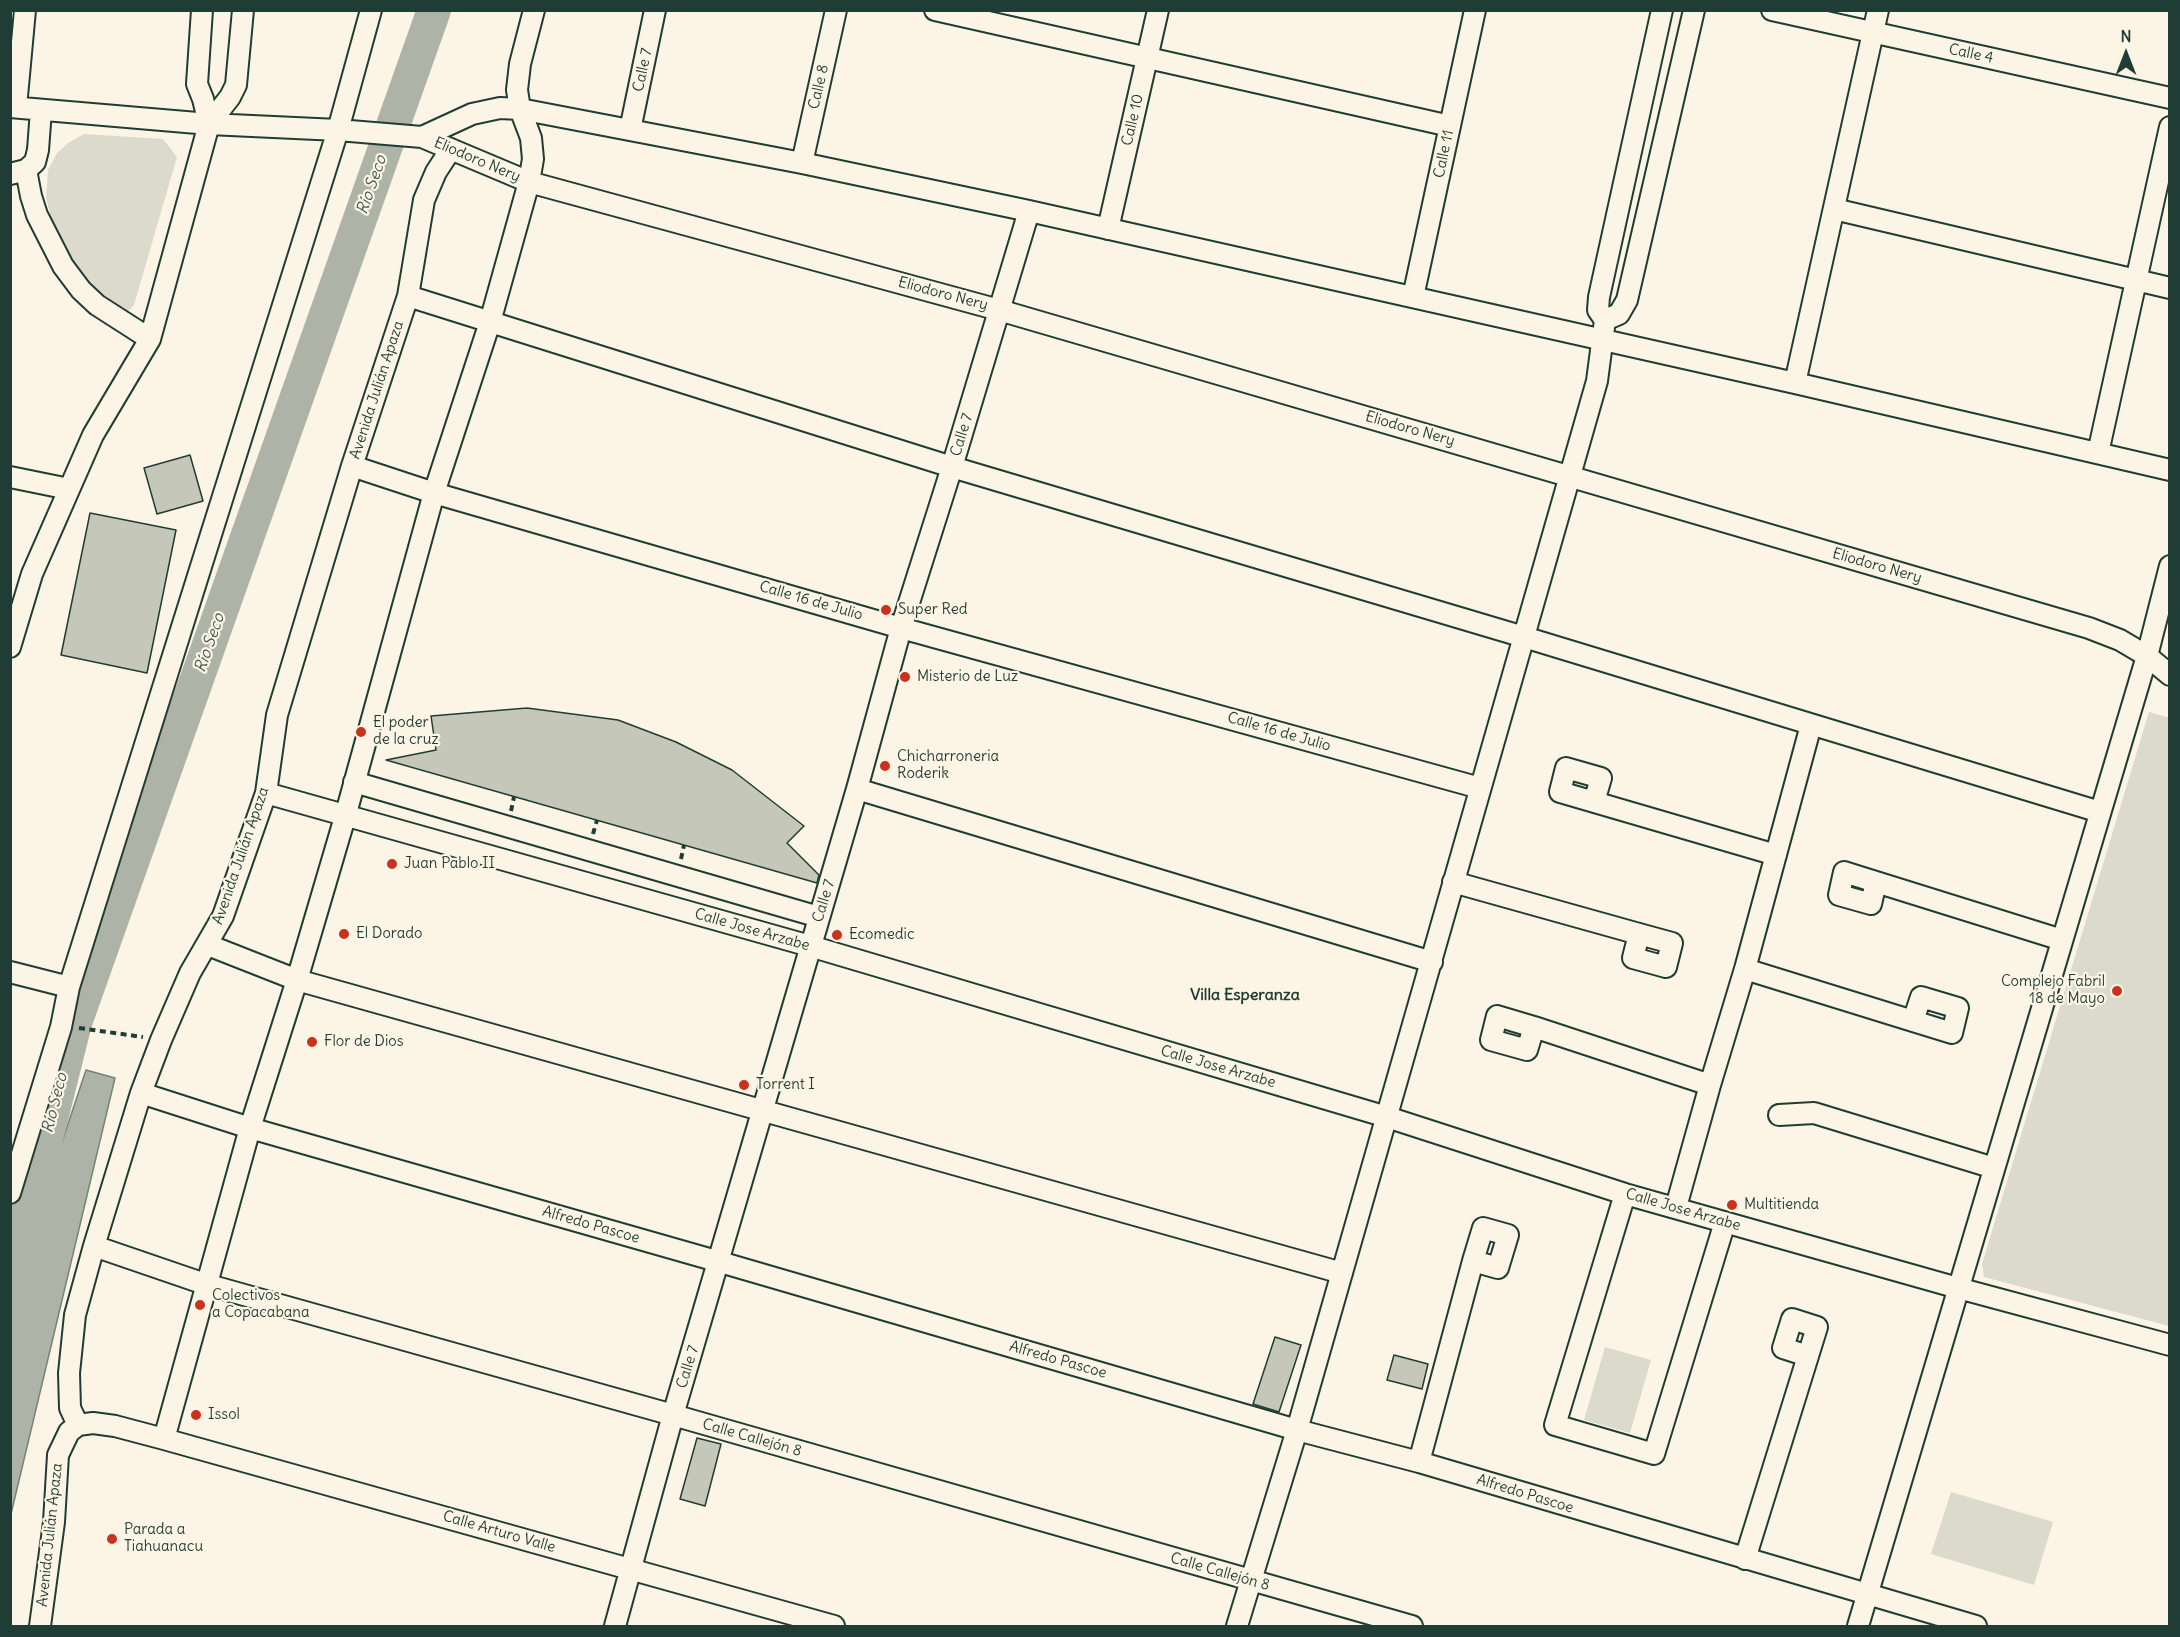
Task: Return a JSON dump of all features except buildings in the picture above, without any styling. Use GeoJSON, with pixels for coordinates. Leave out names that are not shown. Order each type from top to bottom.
{"type":"FeatureCollection","features":[{"type":"Feature","properties":{"kind":"street"},"geometry":{"type":"LineString","coordinates":[[25,10],[13,107],[209,124],[338,130],[418,137]]}},
{"type":"Feature","properties":{"kind":"street"},"geometry":{"type":"LineString","coordinates":[[202,10],[197,84],[209,124]]}},
{"type":"Feature","properties":{"kind":"street"},"geometry":{"type":"LineString","coordinates":[[10,647],[32,574],[93,435],[150,339],[209,124],[230,98],[236,86],[243,10]]}},
{"type":"Feature","properties":{"kind":"street"},"geometry":{"type":"LineString","coordinates":[[10,1193],[61,1027],[69,987],[338,130],[371,10]]}},
{"type":"Feature","properties":{"kind":"street"},"geometry":{"type":"LineString","coordinates":[[164,1439],[250,1128],[345,817],[434,493],[490,322],[529,182],[533,159],[531,138],[520,109],[518,90],[520,64],[534,10]]}},
{"type":"Feature","properties":{"kind":"street","name":"Calle 7"},"geometry":{"type":"LineString","coordinates":[[630,130],[655,10]]}},
{"type":"Feature","properties":{"kind":"street","name":"Calle 8"},"geometry":{"type":"LineString","coordinates":[[802,163],[836,10]]}},
{"type":"Feature","properties":{"kind":"street"},"geometry":{"type":"LineString","coordinates":[[935,10],[1450,126]]}},
{"type":"Feature","properties":{"kind":"street","name":"Calle 10"},"geometry":{"type":"LineString","coordinates":[[1108,229],[1158,10]]}},
{"type":"Feature","properties":{"kind":"street","name":"Calle 11"},"geometry":{"type":"LineString","coordinates":[[1413,297],[1475,10]]}},
{"type":"Feature","properties":{"kind":"street"},"geometry":{"type":"LineString","coordinates":[[1237,1626],[1342,1273],[1597,381],[1605,320],[1598,310],[1599,297],[1662,10]]}},
{"type":"Feature","properties":{"kind":"street"},"geometry":{"type":"LineString","coordinates":[[1605,320],[1619,314],[1627,300],[1694,10]]}},
{"type":"Feature","properties":{"kind":"street","name":"Calle 4"},"geometry":{"type":"LineString","coordinates":[[1772,10],[2169,98]]}},
{"type":"Feature","properties":{"kind":"street"},"geometry":{"type":"LineString","coordinates":[[1795,383],[1878,10]]}},
{"type":"Feature","properties":{"kind":"street","name":"Eliodoro Nery"},"geometry":{"type":"LineString","coordinates":[[418,137],[472,114],[500,108],[520,109],[802,163],[1029,211],[1795,383],[2169,470]]}},
{"type":"Feature","properties":{"kind":"street"},"geometry":{"type":"LineString","coordinates":[[41,110],[35,162],[18,172],[31,196],[37,215],[63,266],[81,290],[97,305],[150,339]]}},
{"type":"Feature","properties":{"kind":"street"},"geometry":{"type":"LineString","coordinates":[[2098,453],[2169,127]]}},
{"type":"Feature","properties":{"kind":"street","name":"Eliodoro Nery"},"geometry":{"type":"LineString","coordinates":[[418,137],[529,182],[999,310],[2089,628],[2120,640],[2147,656],[2169,675]]}},
{"type":"Feature","properties":{"kind":"street","name":"Avenida Julián Apaza"},"geometry":{"type":"LineString","coordinates":[[40,1626],[54,1522],[58,1455],[69,1431],[78,1425],[70,1408],[69,1373],[75,1315],[94,1246],[141,1093],[161,1040],[190,973],[224,916],[266,793],[277,714],[352,466],[408,296],[424,200],[436,172],[451,149]]}},
{"type":"Feature","properties":{"kind":"street"},"geometry":{"type":"LineString","coordinates":[[1834,209],[2169,288]]}},
{"type":"Feature","properties":{"kind":"street","name":"Calle 7"},"geometry":{"type":"LineString","coordinates":[[615,1626],[674,1415],[857,789],[901,628],[1029,211]]}},
{"type":"Feature","properties":{"kind":"street"},"geometry":{"type":"LineString","coordinates":[[408,296],[952,467],[1524,637],[2100,812]]}},
{"type":"Feature","properties":{"kind":"street","name":"Calle 16 de Julio"},"geometry":{"type":"LineString","coordinates":[[352,466],[434,493],[901,628],[1480,788]]}},
{"type":"Feature","properties":{"kind":"street"},"geometry":{"type":"LineString","coordinates":[[10,477],[69,489]]}},
{"type":"Feature","properties":{"kind":"street"},"geometry":{"type":"LineString","coordinates":[[1858,1626],[2147,656],[2169,566]]}},
{"type":"Feature","properties":{"kind":"street"},"geometry":{"type":"LineString","coordinates":[[1676,1208],[1745,969],[1811,725]]}},
{"type":"Feature","properties":{"kind":"street"},"geometry":{"type":"LineString","coordinates":[[354,782],[819,917]]}},
{"type":"Feature","properties":{"kind":"street"},"geometry":{"type":"LineString","coordinates":[[857,789],[1431,962]]}},
{"type":"Feature","properties":{"kind":"street","name":"Calle Jose Arzabe"},"geometry":{"type":"LineString","coordinates":[[266,793],[810,946],[1387,1117],[1625,1194],[2169,1345]]}},
{"type":"Feature","properties":{"kind":"street"},"geometry":{"type":"LineString","coordinates":[[1594,801],[1776,855]]}},
{"type":"Feature","properties":{"kind":"street"},"geometry":{"type":"LineString","coordinates":[[1453,882],[1639,934]]}},
{"type":"Feature","properties":{"kind":"street"},"geometry":{"type":"LineString","coordinates":[[1876,882],[2062,940]]}},
{"type":"Feature","properties":{"kind":"street"},"geometry":{"type":"LineString","coordinates":[[208,945],[297,980],[1342,1273]]}},
{"type":"Feature","properties":{"kind":"street"},"geometry":{"type":"LineString","coordinates":[[1745,969],[1913,1022]]}},
{"type":"Feature","properties":{"kind":"street"},"geometry":{"type":"LineString","coordinates":[[10,972],[69,987]]}},
{"type":"Feature","properties":{"kind":"street"},"geometry":{"type":"LineString","coordinates":[[1534,1027],[1710,1085]]}},
{"type":"Feature","properties":{"kind":"street","name":"Alfredo Pascoe"},"geometry":{"type":"LineString","coordinates":[[141,1093],[250,1128],[1296,1430],[1419,1462],[1976,1626]]}},
{"type":"Feature","properties":{"kind":"street"},"geometry":{"type":"LineString","coordinates":[[1779,1115],[1814,1113],[1994,1168]]}},
{"type":"Feature","properties":{"kind":"street"},"geometry":{"type":"LineString","coordinates":[[1625,1194],[1555,1425],[1654,1454],[1725,1222]]}},
{"type":"Feature","properties":{"kind":"street","name":"Calle Callejón 8"},"geometry":{"type":"LineString","coordinates":[[94,1246],[205,1284],[674,1415],[1412,1626]]}},
{"type":"Feature","properties":{"kind":"street"},"geometry":{"type":"LineString","coordinates":[[1419,1462],[1473,1261]]}},
{"type":"Feature","properties":{"kind":"street"},"geometry":{"type":"LineString","coordinates":[[1745,1559],[1808,1356]]}},
{"type":"Feature","properties":{"kind":"street","name":"Calle Arturo Valle"},"geometry":{"type":"LineString","coordinates":[[78,1425],[93,1423],[115,1425],[834,1626]]}},
{"type":"Feature","properties":{"kind":"path"},"geometry":{"type":"LineString","coordinates":[[72,1027],[161,1040]]}},
{"type":"Feature","properties":{"kind":"shaded area"},"geometry":{"type":"Polygon","coordinates":[[[84,134],[163,139],[177,157],[134,305],[126,313],[87,281],[65,251],[53,224],[46,198],[48,170],[57,153],[68,143],[84,134]]]}},
{"type":"Feature","properties":{"kind":"shaded area","name":"Complejo Fabril 18 de Mayo"},"geometry":{"type":"Polygon","coordinates":[[[2149,712],[2170,718],[2169,1326],[1984,1277],[1982,1264],[2149,712]]]}},
{"type":"Feature","properties":{"kind":"shaded area","name":"Río Seco"},"geometry":{"type":"Polygon","coordinates":[[[86,1070],[115,1078],[11,1514],[11,1295],[86,1070]]]}},
{"type":"Feature","properties":{"kind":"shaded area"},"geometry":{"type":"Polygon","coordinates":[[[1605,1347],[1651,1360],[1630,1433],[1584,1420],[1605,1347]]]}},
{"type":"Feature","properties":{"kind":"shaded area"},"geometry":{"type":"Polygon","coordinates":[[[1951,1492],[2053,1522],[2034,1585],[1931,1554],[1951,1492]]]}},
{"type":"Feature","properties":{"kind":"waterway","name":"Río Seco"},"geometry":{"type":"LineString","coordinates":[[10,1283],[75,1023],[434,10]]}},
{"type":"Feature","properties":{"kind":"place","name":"Super Red"},"geometry":{"type":"Point","coordinates":[886,610]}},
{"type":"Feature","properties":{"kind":"place","name":"Misterio de Luz"},"geometry":{"type":"Point","coordinates":[905,677]}},
{"type":"Feature","properties":{"kind":"place","name":"El poder de la cruz"},"geometry":{"type":"Point","coordinates":[361,732]}},
{"type":"Feature","properties":{"kind":"place","name":"Chicharroneria Roderik"},"geometry":{"type":"Point","coordinates":[885,766]}},
{"type":"Feature","properties":{"kind":"place","name":"Juan Pablo II"},"geometry":{"type":"Point","coordinates":[392,864]}},
{"type":"Feature","properties":{"kind":"place","name":"El Dorado"},"geometry":{"type":"Point","coordinates":[344,934]}},
{"type":"Feature","properties":{"kind":"place","name":"Ecomedic"},"geometry":{"type":"Point","coordinates":[837,935]}},
{"type":"Feature","properties":{"kind":"place","name":"Complejo Fabril 18 de Mayo"},"geometry":{"type":"Point","coordinates":[2117,991]}},
{"type":"Feature","properties":{"kind":"place","name":"Flor de Dios"},"geometry":{"type":"Point","coordinates":[312,1042]}},
{"type":"Feature","properties":{"kind":"place","name":"Torrent I"},"geometry":{"type":"Point","coordinates":[744,1085]}},
{"type":"Feature","properties":{"kind":"place","name":"Multitienda"},"geometry":{"type":"Point","coordinates":[1732,1205]}},
{"type":"Feature","properties":{"kind":"place","name":"Colectivos a Copacabana"},"geometry":{"type":"Point","coordinates":[200,1305]}},
{"type":"Feature","properties":{"kind":"place","name":"Issol"},"geometry":{"type":"Point","coordinates":[196,1415]}},
{"type":"Feature","properties":{"kind":"place","name":"Parada a Tiahuanacu"},"geometry":{"type":"Point","coordinates":[112,1539]}},
{"type":"Feature","properties":{"kind":"district","name":"Villa Esperanza"},"geometry":{"type":"Point","coordinates":[1245,995]}}]}
